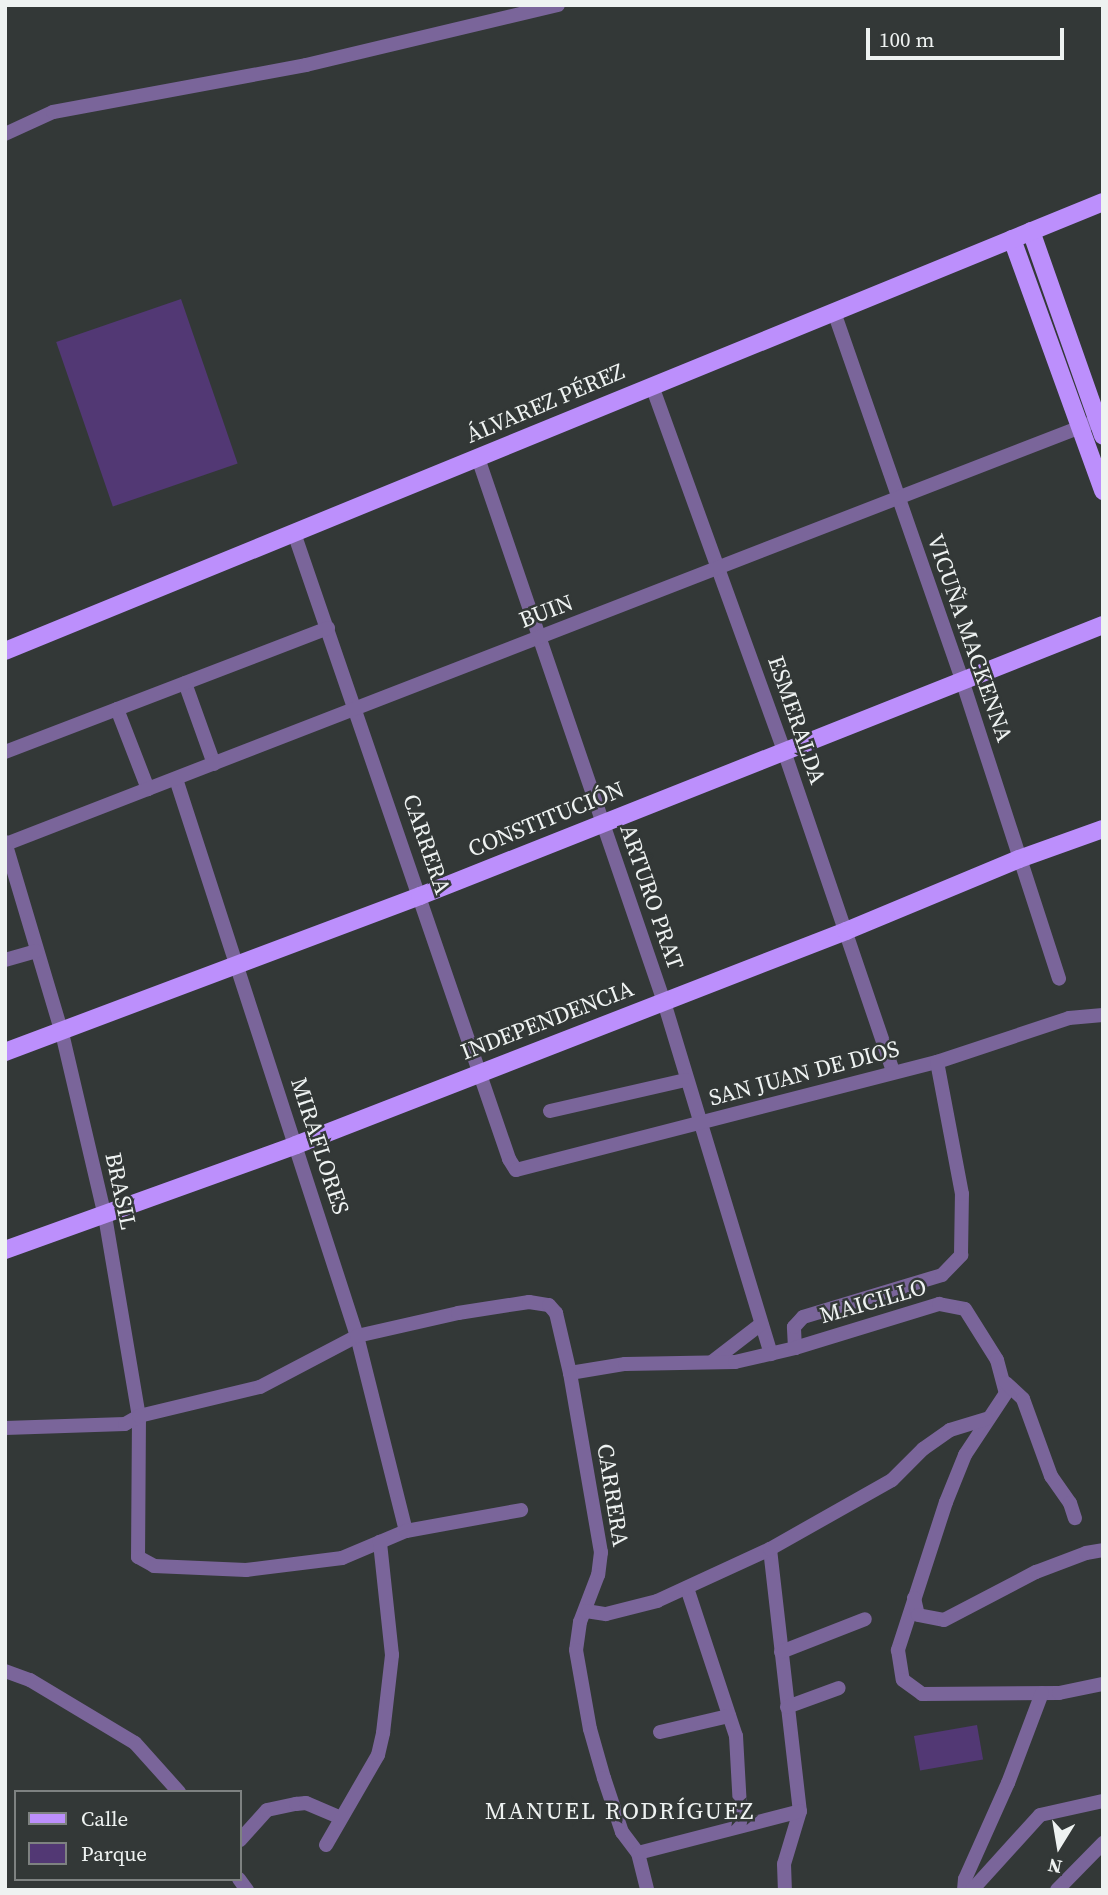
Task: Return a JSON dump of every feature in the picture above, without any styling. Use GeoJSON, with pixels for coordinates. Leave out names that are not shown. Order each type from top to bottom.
{"type":"FeatureCollection","features":[{"type":"Feature","properties":{"kind":"main road","name":"ÁLVAREZ PÉREZ"},"geometry":{"type":"LineString","coordinates":[[5,651],[1103,202]]}},
{"type":"Feature","properties":{"kind":"main road"},"geometry":{"type":"LineString","coordinates":[[1031,232],[1101,425]]}},
{"type":"Feature","properties":{"kind":"main road"},"geometry":{"type":"LineString","coordinates":[[1012,239],[1103,491]]}},
{"type":"Feature","properties":{"kind":"main road","name":"CONSTITUCIÓN"},"geometry":{"type":"LineString","coordinates":[[5,1052],[62,1033],[420,896],[1103,625]]}},
{"type":"Feature","properties":{"kind":"main road","name":"INDEPENDENCIA"},"geometry":{"type":"LineString","coordinates":[[5,1250],[296,1145],[480,1071],[846,931],[1019,859],[1103,829]]}},
{"type":"Feature","properties":{"kind":"street"},"geometry":{"type":"LineString","coordinates":[[5,134],[54,112],[318,62],[558,5]]}},
{"type":"Feature","properties":{"kind":"street","name":"VICUÑA MACKENNA"},"geometry":{"type":"LineString","coordinates":[[834,313],[962,680],[1059,979]]}},
{"type":"Feature","properties":{"kind":"street","name":"ESMERALDA"},"geometry":{"type":"LineString","coordinates":[[652,386],[784,751],[893,1071]]}},
{"type":"Feature","properties":{"kind":"street","name":"BUIN"},"geometry":{"type":"LineString","coordinates":[[6,843],[357,710],[1080,427],[1101,425]]}},
{"type":"Feature","properties":{"kind":"street","name":"ARTURO PRAT"},"geometry":{"type":"LineString","coordinates":[[478,458],[664,1002],[685,1080],[771,1354]]}},
{"type":"Feature","properties":{"kind":"street","name":"CARRERA"},"geometry":{"type":"LineString","coordinates":[[294,533],[509,1159],[516,1170]]}},
{"type":"Feature","properties":{"kind":"street"},"geometry":{"type":"LineString","coordinates":[[5,752],[328,628]]}},
{"type":"Feature","properties":{"kind":"street"},"geometry":{"type":"LineString","coordinates":[[185,683],[215,764]]}},
{"type":"Feature","properties":{"kind":"street"},"geometry":{"type":"LineString","coordinates":[[117,709],[148,789]]}},
{"type":"Feature","properties":{"kind":"street","name":"MIRAFLORES"},"geometry":{"type":"LineString","coordinates":[[176,779],[239,965],[357,1336],[407,1531]]}},
{"type":"Feature","properties":{"kind":"street","name":"BRASIL"},"geometry":{"type":"LineString","coordinates":[[6,843],[62,1033],[105,1216],[139,1416],[138,1557],[154,1566],[246,1570],[342,1558],[380,1542]]}},
{"type":"Feature","properties":{"kind":"street"},"geometry":{"type":"LineString","coordinates":[[5,960],[36,951]]}},
{"type":"Feature","properties":{"kind":"street","name":"SAN JUAN DE DIOS"},"geometry":{"type":"LineString","coordinates":[[516,1170],[700,1125],[893,1071],[937,1062],[1069,1018],[1103,1015]]}},
{"type":"Feature","properties":{"kind":"street","name":"MAICILLO"},"geometry":{"type":"LineString","coordinates":[[937,1062],[962,1195],[961,1255],[942,1275],[803,1317],[794,1328],[795,1348],[939,1304],[965,1309],[982,1333],[1006,1383],[1023,1399],[1051,1476],[1070,1503],[1075,1518]]}},
{"type":"Feature","properties":{"kind":"street"},"geometry":{"type":"LineString","coordinates":[[550,1111],[685,1080]]}},
{"type":"Feature","properties":{"kind":"street","name":"CARRERA"},"geometry":{"type":"LineString","coordinates":[[357,1336],[458,1313],[528,1302],[549,1304],[556,1313],[570,1373],[601,1552],[598,1575],[580,1622],[576,1650],[590,1729],[622,1832],[638,1853],[647,1890]]}},
{"type":"Feature","properties":{"kind":"street"},"geometry":{"type":"LineString","coordinates":[[713,1361],[761,1324]]}},
{"type":"Feature","properties":{"kind":"street"},"geometry":{"type":"LineString","coordinates":[[5,1428],[125,1424],[139,1416],[260,1387],[357,1336]]}},
{"type":"Feature","properties":{"kind":"street"},"geometry":{"type":"LineString","coordinates":[[570,1373],[625,1364],[735,1362],[795,1348]]}},
{"type":"Feature","properties":{"kind":"street"},"geometry":{"type":"LineString","coordinates":[[1006,1383],[1006,1393],[1000,1405],[986,1419],[965,1455],[914,1596],[898,1650],[903,1680],[922,1694],[1059,1693],[1103,1684]]}},
{"type":"Feature","properties":{"kind":"street"},"geometry":{"type":"LineString","coordinates":[[586,1611],[606,1614],[657,1601],[771,1549],[892,1480],[923,1449],[950,1430],[986,1419]]}},
{"type":"Feature","properties":{"kind":"street"},"geometry":{"type":"LineString","coordinates":[[326,1845],[378,1755],[383,1733],[392,1655],[380,1542],[407,1531],[521,1510]]}},
{"type":"Feature","properties":{"kind":"street"},"geometry":{"type":"LineString","coordinates":[[771,1549],[800,1811],[784,1864],[785,1890]]}},
{"type":"Feature","properties":{"kind":"street"},"geometry":{"type":"LineString","coordinates":[[914,1596],[918,1615],[944,1620],[1036,1572],[1086,1553],[1103,1550]]}},
{"type":"Feature","properties":{"kind":"street"},"geometry":{"type":"LineString","coordinates":[[687,1588],[736,1736],[741,1826]]}},
{"type":"Feature","properties":{"kind":"street"},"geometry":{"type":"LineString","coordinates":[[781,1652],[865,1619]]}},
{"type":"Feature","properties":{"kind":"street"},"geometry":{"type":"LineString","coordinates":[[5,1671],[30,1680],[135,1743],[176,1790]]}},
{"type":"Feature","properties":{"kind":"street"},"geometry":{"type":"LineString","coordinates":[[787,1707],[839,1688]]}},
{"type":"Feature","properties":{"kind":"street"},"geometry":{"type":"LineString","coordinates":[[964,1890],[965,1879],[1042,1693]]}},
{"type":"Feature","properties":{"kind":"street"},"geometry":{"type":"LineString","coordinates":[[660,1732],[729,1716]]}},
{"type":"Feature","properties":{"kind":"street"},"geometry":{"type":"LineString","coordinates":[[971,1890],[1040,1815],[1103,1801]]}},
{"type":"Feature","properties":{"kind":"street"},"geometry":{"type":"LineString","coordinates":[[242,1838],[267,1810],[306,1803],[341,1818]]}},
{"type":"Feature","properties":{"kind":"street"},"geometry":{"type":"LineString","coordinates":[[638,1853],[800,1811]]}},
{"type":"Feature","properties":{"kind":"street"},"geometry":{"type":"LineString","coordinates":[[1057,1890],[1103,1843]]}},
{"type":"Feature","properties":{"kind":"green space"},"geometry":{"type":"Polygon","coordinates":[[[181,299],[238,464],[113,506],[56,342],[181,299]]]}},
{"type":"Feature","properties":{"kind":"green space"},"geometry":{"type":"Polygon","coordinates":[[[977,1725],[983,1759],[920,1771],[914,1736],[977,1725]]]}},
{"type":"Feature","properties":{"kind":"district","name":"MANUEL RODRÍGUEZ"},"geometry":{"type":"Point","coordinates":[620,1811]}}]}
